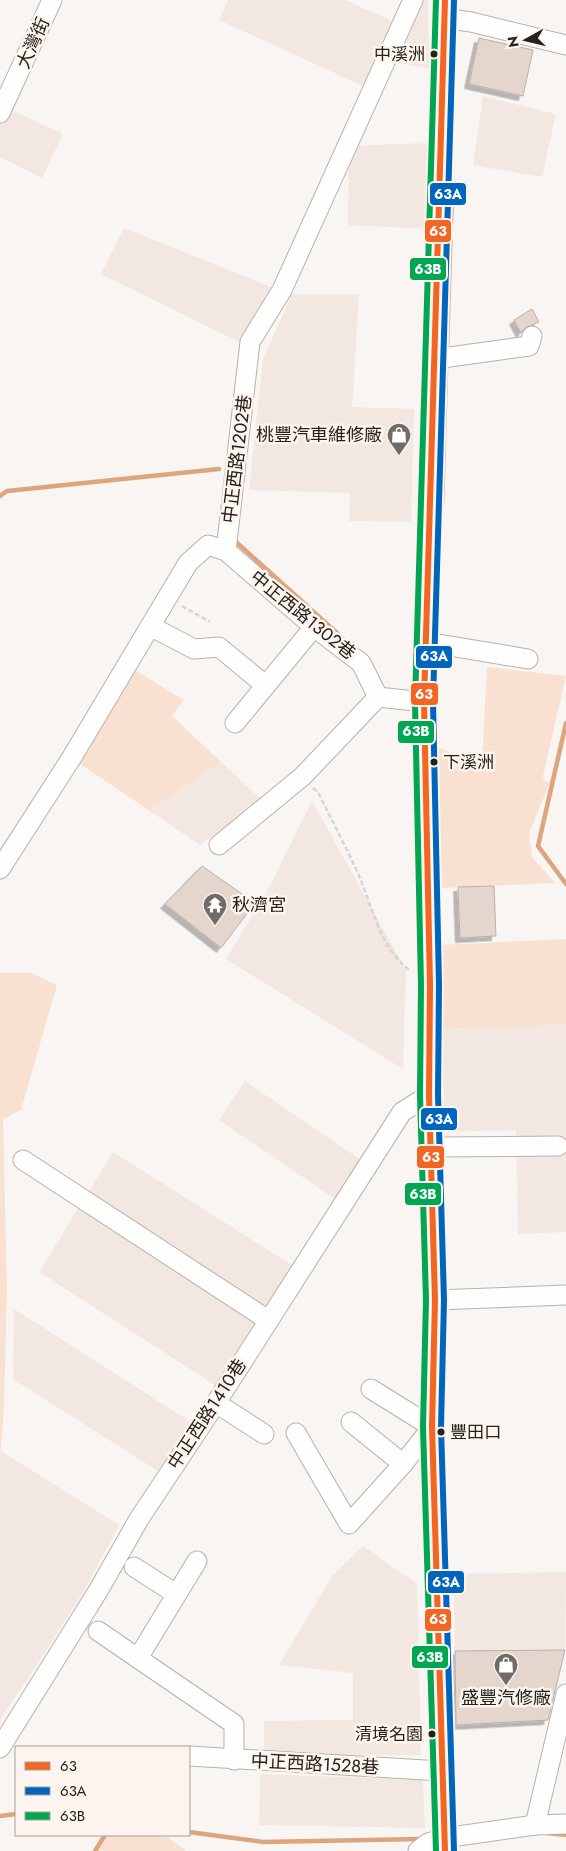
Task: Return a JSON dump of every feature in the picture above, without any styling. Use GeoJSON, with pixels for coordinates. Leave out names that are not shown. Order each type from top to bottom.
{"type":"FeatureCollection","features":[{"type":"Feature","properties":{"kind":"main road"},"geometry":{"type":"LineString","coordinates":[[444,1845],[432,1427],[436,1300],[429,1095],[430,986],[424,702],[445,9]]}},
{"type":"Feature","properties":{"kind":"street","name":"大灣街"},"geometry":{"type":"LineString","coordinates":[[0,113],[52,0]]}},
{"type":"Feature","properties":{"kind":"street","name":"中正西路1202巷"},"geometry":{"type":"LineString","coordinates":[[0,870],[188,563],[208,545],[226,551],[250,342],[282,290],[413,0]]}},
{"type":"Feature","properties":{"kind":"street"},"geometry":{"type":"LineString","coordinates":[[445,9],[471,22],[566,45]]}},
{"type":"Feature","properties":{"kind":"street"},"geometry":{"type":"LineString","coordinates":[[434,358],[529,346],[532,336]]}},
{"type":"Feature","properties":{"kind":"street","name":"中正西路1302巷"},"geometry":{"type":"LineString","coordinates":[[226,551],[314,627],[361,663],[378,697]]}},
{"type":"Feature","properties":{"kind":"street"},"geometry":{"type":"LineString","coordinates":[[150,626],[194,649],[219,647],[265,685]]}},
{"type":"Feature","properties":{"kind":"street"},"geometry":{"type":"LineString","coordinates":[[235,723],[314,627]]}},
{"type":"Feature","properties":{"kind":"street"},"geometry":{"type":"LineString","coordinates":[[426,642],[528,659]]}},
{"type":"Feature","properties":{"kind":"street"},"geometry":{"type":"LineString","coordinates":[[219,844],[302,776],[378,697],[424,702]]}},
{"type":"Feature","properties":{"kind":"street","name":"中正西路1410巷"},"geometry":{"type":"LineString","coordinates":[[4,1747],[139,1519],[216,1403],[402,1112],[429,1095]]}},
{"type":"Feature","properties":{"kind":"street"},"geometry":{"type":"LineString","coordinates":[[432,1148],[558,1146]]}},
{"type":"Feature","properties":{"kind":"street"},"geometry":{"type":"LineString","coordinates":[[23,1160],[268,1320]]}},
{"type":"Feature","properties":{"kind":"street"},"geometry":{"type":"LineString","coordinates":[[436,1300],[566,1295]]}},
{"type":"Feature","properties":{"kind":"street"},"geometry":{"type":"LineString","coordinates":[[296,1433],[349,1524],[432,1427],[371,1389]]}},
{"type":"Feature","properties":{"kind":"street"},"geometry":{"type":"LineString","coordinates":[[216,1403],[264,1434]]}},
{"type":"Feature","properties":{"kind":"street"},"geometry":{"type":"LineString","coordinates":[[351,1422],[402,1464]]}},
{"type":"Feature","properties":{"kind":"street"},"geometry":{"type":"LineString","coordinates":[[138,1658],[197,1561]]}},
{"type":"Feature","properties":{"kind":"street"},"geometry":{"type":"LineString","coordinates":[[134,1567],[176,1594]]}},
{"type":"Feature","properties":{"kind":"street"},"geometry":{"type":"LineString","coordinates":[[98,1631],[234,1724],[234,1760]]}},
{"type":"Feature","properties":{"kind":"street"},"geometry":{"type":"LineString","coordinates":[[534,1825],[566,1694]]}},
{"type":"Feature","properties":{"kind":"street","name":"中正西路1528巷"},"geometry":{"type":"LineString","coordinates":[[190,1756],[442,1772]]}},
{"type":"Feature","properties":{"kind":"street"},"geometry":{"type":"LineString","coordinates":[[418,1851],[428,1843],[444,1845],[534,1825],[566,1824]]}},
{"type":"Feature","properties":{"kind":"path"},"geometry":{"type":"LineString","coordinates":[[167,598],[210,622]]}},
{"type":"Feature","properties":{"kind":"path"},"geometry":{"type":"LineString","coordinates":[[302,776],[318,792],[358,873],[376,920],[391,951],[406,968],[430,986]]}},
{"type":"Feature","properties":{"kind":"shaded area"},"geometry":{"type":"Polygon","coordinates":[[[228,0],[345,0],[392,21],[363,86],[219,20],[228,0]]]}},
{"type":"Feature","properties":{"kind":"shaded area"},"geometry":{"type":"Polygon","coordinates":[[[422,0],[428,0],[429,69],[394,62],[422,0]]]}},
{"type":"Feature","properties":{"kind":"shaded area"},"geometry":{"type":"Polygon","coordinates":[[[483,96],[556,114],[542,177],[473,165],[483,96]]]}},
{"type":"Feature","properties":{"kind":"shaded area"},"geometry":{"type":"Polygon","coordinates":[[[5,107],[63,134],[42,178],[0,157],[0,118],[5,107]]]}},
{"type":"Feature","properties":{"kind":"shaded area"},"geometry":{"type":"Polygon","coordinates":[[[428,143],[426,229],[348,225],[349,146],[428,143]]]}},
{"type":"Feature","properties":{"kind":"shaded area"},"geometry":{"type":"Polygon","coordinates":[[[124,228],[271,287],[241,343],[101,274],[124,228]]]}},
{"type":"Feature","properties":{"kind":"shaded area"},"geometry":{"type":"Polygon","coordinates":[[[292,294],[359,294],[352,407],[414,409],[411,522],[349,521],[350,493],[249,490],[263,359],[292,294]]]}},
{"type":"Feature","properties":{"kind":"shaded area"},"geometry":{"type":"Polygon","coordinates":[[[128,666],[184,700],[172,716],[221,762],[150,811],[73,759],[128,666]]]}},
{"type":"Feature","properties":{"kind":"shaded area"},"geometry":{"type":"Polygon","coordinates":[[[487,667],[566,676],[543,776],[544,781],[550,782],[529,833],[532,857],[555,883],[439,888],[437,748],[482,761],[487,667]]]}},
{"type":"Feature","properties":{"kind":"shaded area"},"geometry":{"type":"Polygon","coordinates":[[[221,762],[262,800],[200,845],[150,811],[221,762]]]}},
{"type":"Feature","properties":{"kind":"shaded area"},"geometry":{"type":"Polygon","coordinates":[[[312,801],[406,970],[403,1069],[226,959],[268,890],[312,801]]]}},
{"type":"Feature","properties":{"kind":"shaded area"},"geometry":{"type":"Polygon","coordinates":[[[566,939],[566,1025],[441,1029],[440,945],[566,939]]]}},
{"type":"Feature","properties":{"kind":"shaded area"},"geometry":{"type":"Polygon","coordinates":[[[0,973],[31,973],[57,985],[21,1110],[3,1119],[7,1289],[4,1408],[0,1460],[0,973]]]}},
{"type":"Feature","properties":{"kind":"shaded area"},"geometry":{"type":"Polygon","coordinates":[[[566,1025],[566,1232],[518,1234],[516,1130],[445,1132],[441,1029],[566,1025]]]}},
{"type":"Feature","properties":{"kind":"shaded area"},"geometry":{"type":"Polygon","coordinates":[[[245,1081],[364,1162],[338,1201],[219,1120],[245,1081]]]}},
{"type":"Feature","properties":{"kind":"shaded area"},"geometry":{"type":"Polygon","coordinates":[[[113,1152],[292,1265],[215,1385],[39,1272],[113,1152]]]}},
{"type":"Feature","properties":{"kind":"shaded area"},"geometry":{"type":"Polygon","coordinates":[[[14,1309],[191,1422],[158,1471],[13,1379],[14,1309]]]}},
{"type":"Feature","properties":{"kind":"shaded area"},"geometry":{"type":"Polygon","coordinates":[[[1,1451],[119,1525],[85,1589],[0,1720],[0,1464],[1,1451]]]}},
{"type":"Feature","properties":{"kind":"shaded area"},"geometry":{"type":"Polygon","coordinates":[[[363,1546],[417,1584],[421,1755],[264,1756],[264,1721],[353,1720],[353,1673],[279,1665],[332,1576],[363,1546]]]}},
{"type":"Feature","properties":{"kind":"shaded area"},"geometry":{"type":"Polygon","coordinates":[[[566,1572],[565,1650],[455,1651],[454,1574],[566,1572]]]}},
{"type":"Feature","properties":{"kind":"shaded area"},"geometry":{"type":"Polygon","coordinates":[[[260,1774],[423,1780],[425,1828],[259,1825],[260,1774]]]}},
{"type":"Feature","properties":{"kind":"shaded area"},"geometry":{"type":"Polygon","coordinates":[[[102,1836],[159,1836],[167,1837],[186,1851],[95,1851],[102,1836]]]}},
{"type":"Feature","properties":{"kind":"building"},"geometry":{"type":"Polygon","coordinates":[[[479,38],[533,50],[523,96],[469,84],[479,38]]]}},
{"type":"Feature","properties":{"kind":"building"},"geometry":{"type":"Polygon","coordinates":[[[532,309],[539,322],[525,328],[521,333],[514,320],[532,309]]]}},
{"type":"Feature","properties":{"kind":"building","name":"秋濟宮"},"geometry":{"type":"Polygon","coordinates":[[[202,866],[255,903],[221,948],[165,904],[202,866]]]}},
{"type":"Feature","properties":{"kind":"building"},"geometry":{"type":"Polygon","coordinates":[[[494,886],[496,936],[460,938],[458,887],[494,886]]]}},
{"type":"Feature","properties":{"kind":"building","name":"盛豐汽修廠"},"geometry":{"type":"Polygon","coordinates":[[[565,1650],[548,1720],[456,1725],[455,1651],[565,1650]]]}},
{"type":"Feature","properties":{"kind":"waterway"},"geometry":{"type":"LineString","coordinates":[[447,345],[452,193]]}},
{"type":"Feature","properties":{"kind":"waterway"},"geometry":{"type":"LineString","coordinates":[[442,505],[446,369]]}},
{"type":"Feature","properties":{"kind":"waterway"},"geometry":{"type":"LineString","coordinates":[[0,496],[7,491],[219,469]]}},
{"type":"Feature","properties":{"kind":"waterway"},"geometry":{"type":"LineString","coordinates":[[235,538],[235,541],[338,634]]}},
{"type":"Feature","properties":{"kind":"waterway"},"geometry":{"type":"LineString","coordinates":[[566,723],[538,846],[566,884]]}},
{"type":"Feature","properties":{"kind":"waterway"},"geometry":{"type":"LineString","coordinates":[[0,1816],[15,1814]]}},
{"type":"Feature","properties":{"kind":"waterway"},"geometry":{"type":"LineString","coordinates":[[190,1832],[263,1842],[420,1839]]}},
{"type":"Feature","properties":{"kind":"waterway"},"geometry":{"type":"LineString","coordinates":[[547,1833],[566,1835]]}},
{"type":"Feature","properties":{"kind":"waterway"},"geometry":{"type":"LineString","coordinates":[[95,1851],[104,1836]]}},
{"type":"Feature","properties":{"kind":"transit line","name":"63B"},"geometry":{"type":"LineString","coordinates":[[436,0],[415,702],[421,985],[420,1095],[426,1300],[423,1427],[436,1851]]}},
{"type":"Feature","properties":{"kind":"transit line","name":"63"},"geometry":{"type":"LineString","coordinates":[[445,0],[424,702],[430,985],[429,1095],[435,1300],[432,1427],[445,1851]]}},
{"type":"Feature","properties":{"kind":"transit line","name":"63A"},"geometry":{"type":"LineString","coordinates":[[454,0],[433,702],[439,985],[438,1095],[444,1300],[441,1427],[454,1851]]}},
{"type":"Feature","properties":{"kind":"place","name":"中溪洲"},"geometry":{"type":"Point","coordinates":[434,54]}},
{"type":"Feature","properties":{"kind":"place","name":"桃豐汽車維修廠"},"geometry":{"type":"Point","coordinates":[399,456]}},
{"type":"Feature","properties":{"kind":"place","name":"下溪洲"},"geometry":{"type":"Point","coordinates":[434,762]}},
{"type":"Feature","properties":{"kind":"place","name":"秋濟宮"},"geometry":{"type":"Point","coordinates":[215,926]}},
{"type":"Feature","properties":{"kind":"place","name":"豐田口"},"geometry":{"type":"Point","coordinates":[441,1432]}},
{"type":"Feature","properties":{"kind":"place","name":"盛豐汽修廠"},"geometry":{"type":"Point","coordinates":[506,1686]}},
{"type":"Feature","properties":{"kind":"place","name":"清境名園"},"geometry":{"type":"Point","coordinates":[432,1734]}}]}
